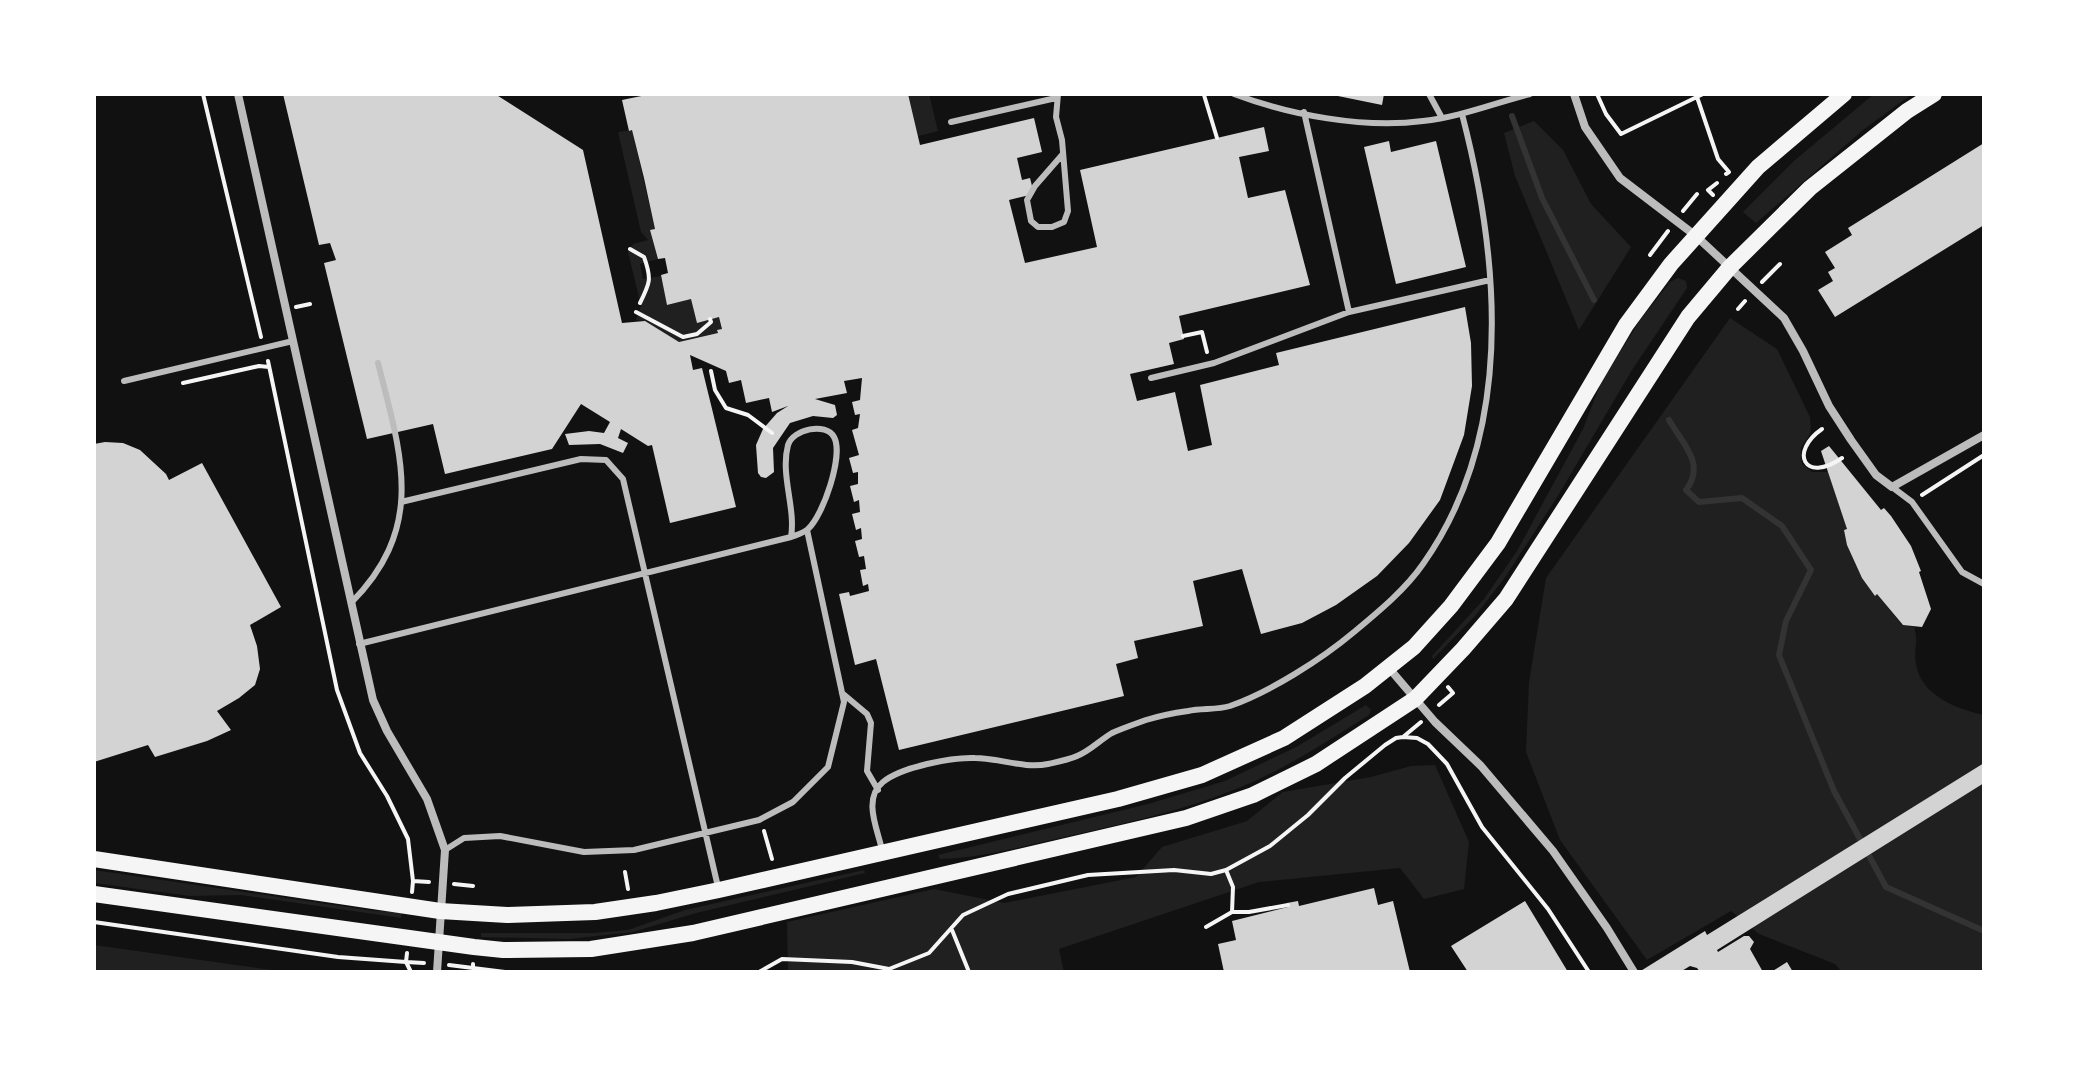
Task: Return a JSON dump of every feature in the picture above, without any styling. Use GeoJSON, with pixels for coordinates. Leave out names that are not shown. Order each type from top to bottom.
{"type":"FeatureCollection","features":[{"type":"Feature","properties":{"kind":"main road"},"geometry":{"type":"LineString","coordinates":[[94,859],[440,911],[507,915],[595,912],[719,890],[1118,799],[1202,775],[1246,757],[1345,700],[1414,647],[1451,606],[1498,543],[1626,325],[1671,264],[1758,167],[1844,94]]}},
{"type":"Feature","properties":{"kind":"main road"},"geometry":{"type":"LineString","coordinates":[[94,894],[503,950],[591,949],[678,935],[1186,818],[1253,795],[1316,764],[1415,699],[1447,667],[1506,599],[1688,317],[1730,267],[1810,188],[1907,111],[1934,94]]}},
{"type":"Feature","properties":{"kind":"street"},"geometry":{"type":"LineString","coordinates":[[238,94],[373,700],[387,731],[427,799],[445,850],[437,972]]}},
{"type":"Feature","properties":{"kind":"street"},"geometry":{"type":"LineString","coordinates":[[1574,94],[1585,127],[1620,178],[1696,236],[1784,318],[1844,429],[1876,475],[1892,487],[1984,435]]}},
{"type":"Feature","properties":{"kind":"street"},"geometry":{"type":"LineString","coordinates":[[1388,667],[1481,766],[1553,851],[1634,972]]}},
{"type":"Feature","properties":{"kind":"lane"},"geometry":{"type":"LineString","coordinates":[[1234,94],[1257,102],[1371,124],[1442,118],[1530,94]]}},
{"type":"Feature","properties":{"kind":"lane"},"geometry":{"type":"LineString","coordinates":[[1429,94],[1442,118]]}},
{"type":"Feature","properties":{"kind":"lane"},"geometry":{"type":"LineString","coordinates":[[951,122],[1057,96],[1068,199],[1064,222],[1052,227],[1038,227],[1031,221],[1027,200],[1062,155]]}},
{"type":"Feature","properties":{"kind":"lane"},"geometry":{"type":"LineString","coordinates":[[1304,112],[1349,312]]}},
{"type":"Feature","properties":{"kind":"lane"},"geometry":{"type":"LineString","coordinates":[[883,854],[872,799],[881,783],[905,770],[949,760],[975,758],[1043,765],[1077,756],[1112,734],[1147,720],[1188,710],[1228,707],[1330,652],[1370,619],[1422,567],[1444,530],[1475,456],[1491,381],[1490,280],[1485,224],[1462,114]]}},
{"type":"Feature","properties":{"kind":"lane"},"geometry":{"type":"LineString","coordinates":[[1151,378],[1214,363],[1349,312],[1490,280]]}},
{"type":"Feature","properties":{"kind":"lane"},"geometry":{"type":"LineString","coordinates":[[124,381],[293,341]]}},
{"type":"Feature","properties":{"kind":"lane"},"geometry":{"type":"LineString","coordinates":[[351,603],[372,582],[395,537],[401,502],[401,457],[378,363]]}},
{"type":"Feature","properties":{"kind":"lane"},"geometry":{"type":"LineString","coordinates":[[359,644],[791,537],[807,530],[825,504],[833,474],[836,443],[833,435],[826,430],[801,431],[792,437],[788,447],[789,506],[794,521],[791,537]]}},
{"type":"Feature","properties":{"kind":"lane"},"geometry":{"type":"LineString","coordinates":[[401,502],[581,459],[606,460],[623,479],[719,890]]}},
{"type":"Feature","properties":{"kind":"lane"},"geometry":{"type":"LineString","coordinates":[[1892,487],[1912,502],[1962,572],[1984,584]]}},
{"type":"Feature","properties":{"kind":"lane"},"geometry":{"type":"LineString","coordinates":[[445,850],[464,838],[500,836],[584,852],[634,850],[759,820],[793,802],[828,767],[844,702],[807,530]]}},
{"type":"Feature","properties":{"kind":"lane"},"geometry":{"type":"LineString","coordinates":[[842,693],[867,714],[871,723],[867,771],[878,790]]}},
{"type":"Feature","properties":{"kind":"path"},"geometry":{"type":"LineString","coordinates":[[203,94],[260,330]]}},
{"type":"Feature","properties":{"kind":"path"},"geometry":{"type":"LineString","coordinates":[[1597,94],[1606,114],[1621,134],[1703,94]]}},
{"type":"Feature","properties":{"kind":"path"},"geometry":{"type":"LineString","coordinates":[[1204,95],[1217,138]]}},
{"type":"Feature","properties":{"kind":"path"},"geometry":{"type":"LineString","coordinates":[[1697,97],[1718,159],[1729,172]]}},
{"type":"Feature","properties":{"kind":"path"},"geometry":{"type":"LineString","coordinates":[[1708,190],[1725,203]]}},
{"type":"Feature","properties":{"kind":"path"},"geometry":{"type":"LineString","coordinates":[[630,249],[644,257],[650,278],[650,285],[640,303]]}},
{"type":"Feature","properties":{"kind":"path"},"geometry":{"type":"LineString","coordinates":[[636,312],[683,337],[697,334],[711,322],[710,319]]}},
{"type":"Feature","properties":{"kind":"path"},"geometry":{"type":"LineString","coordinates":[[1183,336],[1202,332]]}},
{"type":"Feature","properties":{"kind":"path"},"geometry":{"type":"LineString","coordinates":[[183,383],[259,366],[269,367],[337,690],[360,753],[387,796],[408,839],[413,881]]}},
{"type":"Feature","properties":{"kind":"path"},"geometry":{"type":"LineString","coordinates":[[711,371],[715,390],[726,408],[748,415],[772,433]]}},
{"type":"Feature","properties":{"kind":"path"},"geometry":{"type":"LineString","coordinates":[[1822,429],[1806,447],[1803,457],[1807,465],[1814,469],[1827,468],[1842,458]]}},
{"type":"Feature","properties":{"kind":"path"},"geometry":{"type":"LineString","coordinates":[[1912,502],[1984,455]]}},
{"type":"Feature","properties":{"kind":"path"},"geometry":{"type":"LineString","coordinates":[[759,972],[782,959],[852,962],[889,969],[929,953],[963,915],[1008,894],[1088,875],[1174,870],[1211,874],[1226,870],[1270,846],[1385,745],[1396,738],[1417,738],[1428,744],[1447,764],[1482,827],[1548,909],[1589,972]]}},
{"type":"Feature","properties":{"kind":"path"},"geometry":{"type":"LineString","coordinates":[[764,831],[772,859]]}},
{"type":"Feature","properties":{"kind":"path"},"geometry":{"type":"LineString","coordinates":[[1226,870],[1233,887],[1232,912]]}},
{"type":"Feature","properties":{"kind":"path"},"geometry":{"type":"LineString","coordinates":[[625,872],[628,891]]}},
{"type":"Feature","properties":{"kind":"path"},"geometry":{"type":"LineString","coordinates":[[1206,927],[1232,912],[1288,905]]}},
{"type":"Feature","properties":{"kind":"path"},"geometry":{"type":"LineString","coordinates":[[94,922],[338,957],[406,962],[411,972]]}},
{"type":"Feature","properties":{"kind":"path"},"geometry":{"type":"LineString","coordinates":[[951,928],[956,947],[969,972]]}},
{"type":"Feature","properties":{"kind":"path"},"geometry":{"type":"LineString","coordinates":[[470,972],[473,968],[505,972]]}},
{"type":"Feature","properties":{"kind":"shaded area"},"geometry":{"type":"Polygon","coordinates":[[[908,94],[929,94],[938,131],[918,136],[908,94]]]}},
{"type":"Feature","properties":{"kind":"shaded area"},"geometry":{"type":"Polygon","coordinates":[[[1874,94],[1912,94],[1863,130],[1756,223],[1743,212],[1795,160],[1874,94]]]}},
{"type":"Feature","properties":{"kind":"shaded area"},"geometry":{"type":"Polygon","coordinates":[[[1534,121],[1563,150],[1591,204],[1631,247],[1579,330],[1515,176],[1504,133],[1534,121]]]}},
{"type":"Feature","properties":{"kind":"shaded area"},"geometry":{"type":"Polygon","coordinates":[[[632,130],[655,229],[650,231],[658,259],[640,264],[643,279],[661,276],[668,305],[691,299],[697,322],[719,317],[722,329],[717,330],[718,333],[679,342],[645,321],[636,320],[641,306],[628,252],[633,244],[648,240],[641,232],[618,132],[632,130]]]}},
{"type":"Feature","properties":{"kind":"shaded area"},"geometry":{"type":"Polygon","coordinates":[[[1678,278],[1686,281],[1687,288],[1632,370],[1559,494],[1506,576],[1476,615],[1433,659],[1432,656],[1484,599],[1517,551],[1583,429],[1602,380],[1641,319],[1670,282],[1678,278]]]}},
{"type":"Feature","properties":{"kind":"shaded area"},"geometry":{"type":"Polygon","coordinates":[[[1730,318],[1777,349],[1810,417],[1811,432],[1801,448],[1802,464],[1812,472],[1828,472],[1847,529],[1844,530],[1849,548],[1860,572],[1869,588],[1902,625],[1914,627],[1916,664],[1925,685],[1952,705],[1984,715],[1984,972],[1842,972],[1835,964],[1759,934],[1731,911],[1647,960],[1560,840],[1526,752],[1529,682],[1546,578],[1730,318]]]}},
{"type":"Feature","properties":{"kind":"shaded area"},"geometry":{"type":"Polygon","coordinates":[[[1366,705],[1371,710],[1369,715],[1323,744],[1275,771],[1219,796],[1106,828],[1000,852],[940,859],[938,855],[1148,804],[1225,781],[1298,746],[1366,705]]]}},
{"type":"Feature","properties":{"kind":"shaded area"},"geometry":{"type":"Polygon","coordinates":[[[1435,765],[1469,842],[1464,889],[1424,899],[1400,868],[1259,882],[1059,949],[1064,972],[788,972],[787,922],[934,889],[1004,903],[1136,877],[1162,847],[1247,821],[1283,792],[1371,777],[1411,766],[1435,765]]]}},
{"type":"Feature","properties":{"kind":"shaded area"},"geometry":{"type":"Polygon","coordinates":[[[94,870],[375,911],[402,912],[401,918],[241,895],[190,896],[94,883],[94,870]]]}},
{"type":"Feature","properties":{"kind":"shaded area"},"geometry":{"type":"Polygon","coordinates":[[[864,870],[865,873],[696,913],[633,932],[569,939],[481,937],[481,933],[628,930],[685,910],[864,870]]]}},
{"type":"Feature","properties":{"kind":"shaded area"},"geometry":{"type":"Polygon","coordinates":[[[94,945],[287,972],[94,972],[94,945]]]}},
{"type":"Feature","properties":{"kind":"building"},"geometry":{"type":"Polygon","coordinates":[[[283,94],[495,94],[583,150],[622,323],[645,321],[679,342],[718,333],[717,330],[722,329],[719,317],[697,323],[691,299],[667,305],[661,275],[668,273],[665,258],[658,259],[650,230],[655,229],[622,100],[651,94],[908,94],[920,145],[1034,118],[1042,152],[1017,158],[1022,180],[1030,178],[1034,194],[1009,200],[1025,263],[1097,247],[1080,170],[1264,127],[1269,151],[1239,157],[1248,198],[1285,190],[1310,285],[1179,316],[1184,339],[1169,343],[1174,364],[1130,374],[1137,401],[1175,392],[1188,451],[1212,445],[1200,385],[1279,365],[1276,353],[1465,307],[1471,343],[1472,386],[1464,435],[1440,500],[1409,543],[1377,576],[1336,605],[1302,623],[1261,634],[1242,569],[1193,581],[1203,626],[1134,641],[1138,658],[1116,664],[1124,696],[899,750],[876,659],[855,665],[839,594],[849,592],[850,596],[869,591],[868,584],[863,586],[860,570],[866,569],[864,556],[859,557],[855,541],[862,539],[861,528],[856,530],[852,514],[860,512],[859,500],[854,502],[850,486],[858,484],[858,472],[853,473],[849,458],[859,455],[852,430],[858,428],[860,414],[855,415],[852,402],[860,400],[862,378],[844,381],[847,393],[815,399],[835,405],[837,415],[833,418],[813,416],[790,423],[773,448],[774,472],[766,478],[758,473],[756,445],[763,429],[788,406],[772,412],[769,398],[746,403],[741,380],[729,383],[726,371],[690,355],[693,370],[702,368],[736,507],[670,523],[652,445],[648,446],[621,429],[618,438],[628,443],[623,453],[600,444],[569,445],[565,434],[604,433],[610,422],[581,404],[552,449],[445,474],[433,424],[367,439],[324,263],[336,260],[330,243],[319,245],[283,94]]]}},
{"type":"Feature","properties":{"kind":"building"},"geometry":{"type":"Polygon","coordinates":[[[1328,94],[1384,94],[1382,105],[1328,94]]]}},
{"type":"Feature","properties":{"kind":"building"},"geometry":{"type":"Polygon","coordinates":[[[1389,141],[1391,152],[1436,141],[1466,267],[1396,284],[1364,147],[1389,141]]]}},
{"type":"Feature","properties":{"kind":"building"},"geometry":{"type":"Polygon","coordinates":[[[1984,143],[1984,225],[1835,317],[1818,290],[1833,281],[1828,272],[1835,268],[1825,252],[1852,235],[1848,228],[1984,143]]]}},
{"type":"Feature","properties":{"kind":"building"},"geometry":{"type":"Polygon","coordinates":[[[123,443],[140,450],[169,480],[202,463],[281,607],[250,625],[260,669],[255,685],[217,711],[231,730],[155,757],[148,745],[94,762],[94,444],[123,443]]]}},
{"type":"Feature","properties":{"kind":"building"},"geometry":{"type":"Polygon","coordinates":[[[1829,446],[1881,510],[1884,508],[1891,516],[1911,546],[1931,609],[1922,627],[1903,625],[1862,578],[1847,545],[1844,530],[1847,529],[1821,451],[1829,446]]]}},
{"type":"Feature","properties":{"kind":"building"},"geometry":{"type":"Polygon","coordinates":[[[1984,763],[1984,783],[1717,950],[1749,936],[1754,942],[1750,949],[1763,972],[1700,972],[1690,966],[1680,972],[1639,972],[1705,931],[1707,935],[1984,763]]]}},
{"type":"Feature","properties":{"kind":"building"},"geometry":{"type":"Polygon","coordinates":[[[1374,888],[1378,905],[1393,901],[1410,972],[1224,972],[1218,944],[1236,940],[1232,921],[1288,907],[1287,903],[1298,901],[1299,906],[1374,888]]]}},
{"type":"Feature","properties":{"kind":"building"},"geometry":{"type":"Polygon","coordinates":[[[1525,901],[1568,972],[1468,972],[1451,946],[1525,901]]]}},
{"type":"Feature","properties":{"kind":"building"},"geometry":{"type":"Polygon","coordinates":[[[1787,962],[1793,972],[1771,972],[1787,962]]]}},
{"type":"Feature","properties":{"kind":"waterway"},"geometry":{"type":"LineString","coordinates":[[1512,116],[1542,198],[1594,300]]}},
{"type":"Feature","properties":{"kind":"waterway"},"geometry":{"type":"LineString","coordinates":[[1669,420],[1693,463],[1692,481],[1686,490],[1699,502],[1742,498],[1782,526],[1811,570],[1786,621],[1779,655],[1834,791],[1886,887],[1984,931]]}}]}
